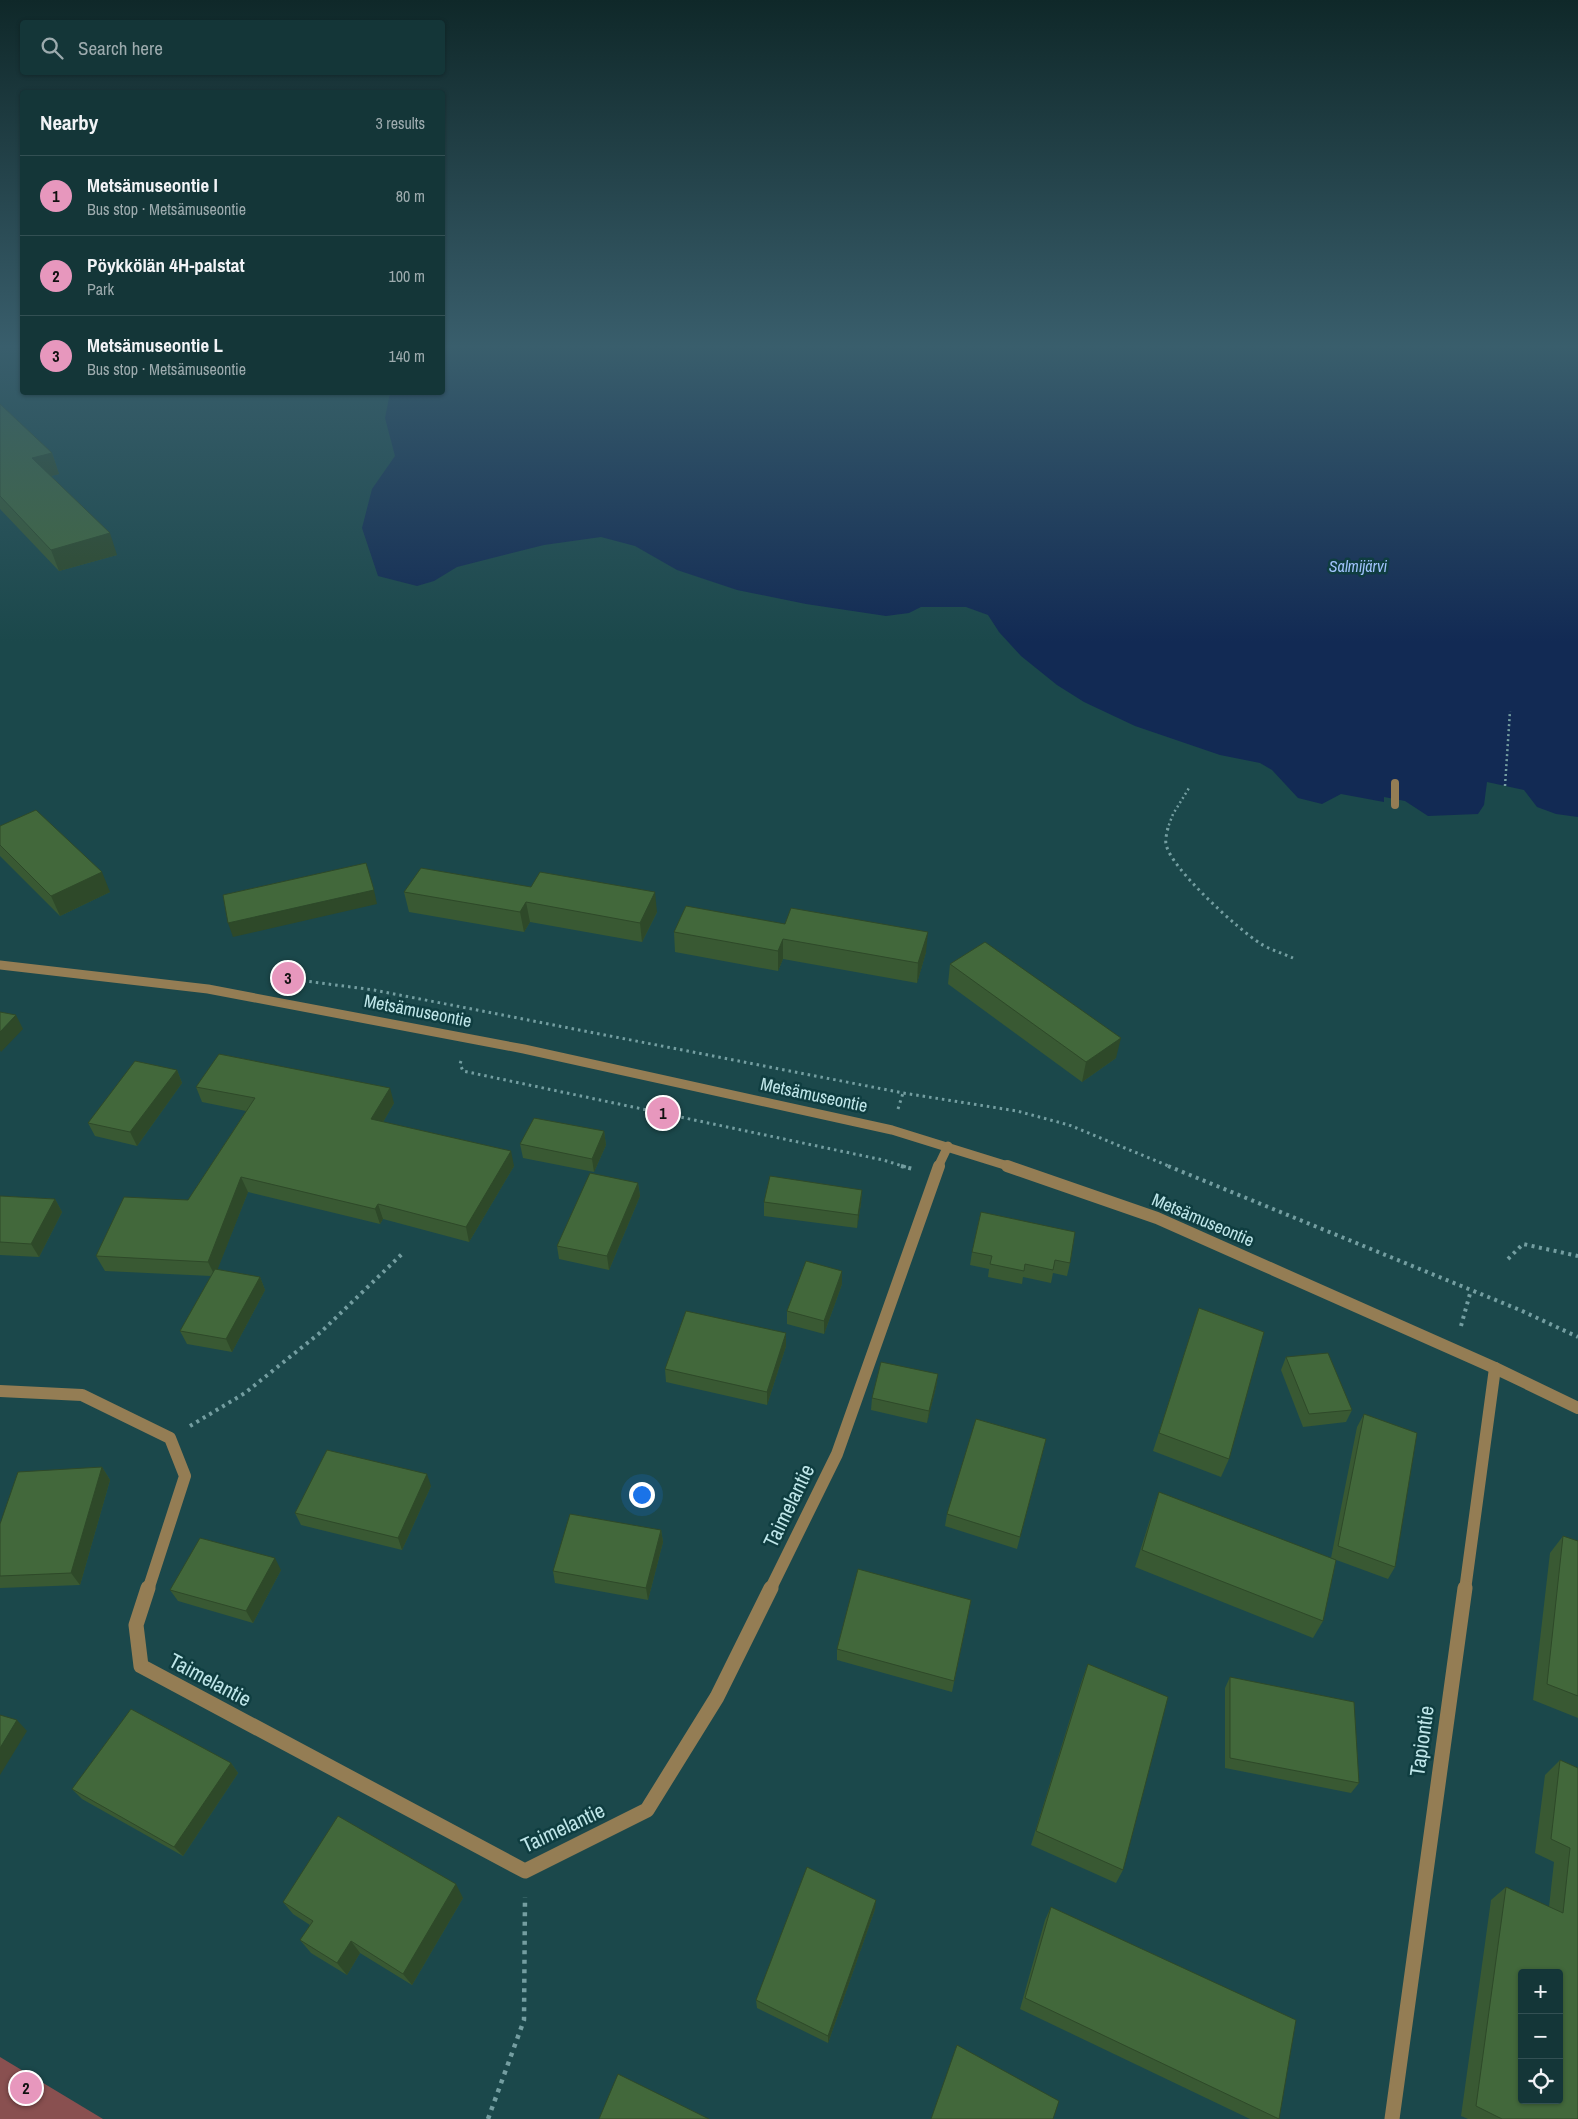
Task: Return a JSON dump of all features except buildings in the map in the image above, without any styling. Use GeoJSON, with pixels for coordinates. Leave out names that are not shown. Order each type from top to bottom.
{"type":"FeatureCollection","features":[{"type":"Feature","properties":{"kind":"street"},"geometry":{"type":"LineString","coordinates":[[1395,782],[1395,805]]}},
{"type":"Feature","properties":{"kind":"street","name":"Metsämuseontie"},"geometry":{"type":"LineString","coordinates":[[0,965],[208,990],[473,1040],[892,1130],[948,1146],[1066,1185],[1157,1218],[1495,1368],[1578,1408]]}},
{"type":"Feature","properties":{"kind":"street","name":"Taimelantie"},"geometry":{"type":"LineString","coordinates":[[170,1438],[185,1476],[136,1625],[141,1666],[525,1871],[647,1810],[717,1697],[838,1454],[934,1176],[948,1146]]}},
{"type":"Feature","properties":{"kind":"street","name":"Tapiontie"},"geometry":{"type":"LineString","coordinates":[[1392,2119],[1495,1368]]}},
{"type":"Feature","properties":{"kind":"street"},"geometry":{"type":"LineString","coordinates":[[0,1390],[82,1395],[170,1438]]}},
{"type":"Feature","properties":{"kind":"path"},"geometry":{"type":"LineString","coordinates":[[1505,786],[1510,711]]}},
{"type":"Feature","properties":{"kind":"path"},"geometry":{"type":"LineString","coordinates":[[1189,788],[1167,825],[1166,846],[1186,875],[1238,927],[1260,944],[1293,958]]}},
{"type":"Feature","properties":{"kind":"path"},"geometry":{"type":"LineString","coordinates":[[473,1040],[460,1064],[463,1071],[873,1158],[934,1176]]}},
{"type":"Feature","properties":{"kind":"path"},"geometry":{"type":"LineString","coordinates":[[1508,1259],[1524,1244],[1578,1256]]}},
{"type":"Feature","properties":{"kind":"path"},"geometry":{"type":"LineString","coordinates":[[170,1438],[245,1393],[321,1332],[402,1253]]}},
{"type":"Feature","properties":{"kind":"path"},"geometry":{"type":"LineString","coordinates":[[1454,1350],[1471,1290]]}},
{"type":"Feature","properties":{"kind":"path"},"geometry":{"type":"LineString","coordinates":[[488,2119],[524,2020],[525,1871]]}},
{"type":"Feature","properties":{"kind":"shaded area"},"geometry":{"type":"Polygon","coordinates":[[[0,2057],[103,2119],[0,2119],[0,2057]]]}},
{"type":"Feature","properties":{"kind":"water","name":"Salmijärvi"},"geometry":{"type":"Polygon","coordinates":[[[392,444],[1578,444],[1578,817],[1556,814],[1537,807],[1524,790],[1487,782],[1484,805],[1478,814],[1428,816],[1405,801],[1384,797],[1384,802],[1341,794],[1322,804],[1298,798],[1272,770],[1260,763],[1220,755],[1135,726],[1084,702],[1057,685],[1021,656],[999,632],[988,615],[966,607],[921,607],[909,613],[886,616],[806,604],[737,590],[677,570],[635,546],[601,537],[544,545],[457,567],[434,581],[417,586],[378,576],[362,528],[372,489],[395,456],[392,444]]]}},
{"type":"Feature","properties":{"kind":"place","name":"Metsämuseontie L"},"geometry":{"type":"Point","coordinates":[288,978]}},
{"type":"Feature","properties":{"kind":"place","name":"Metsämuseontie I"},"geometry":{"type":"Point","coordinates":[663,1113]}},
{"type":"Feature","properties":{"kind":"place","name":"Pöykkölän 4H-palstat"},"geometry":{"type":"Point","coordinates":[26,2088]}}]}
